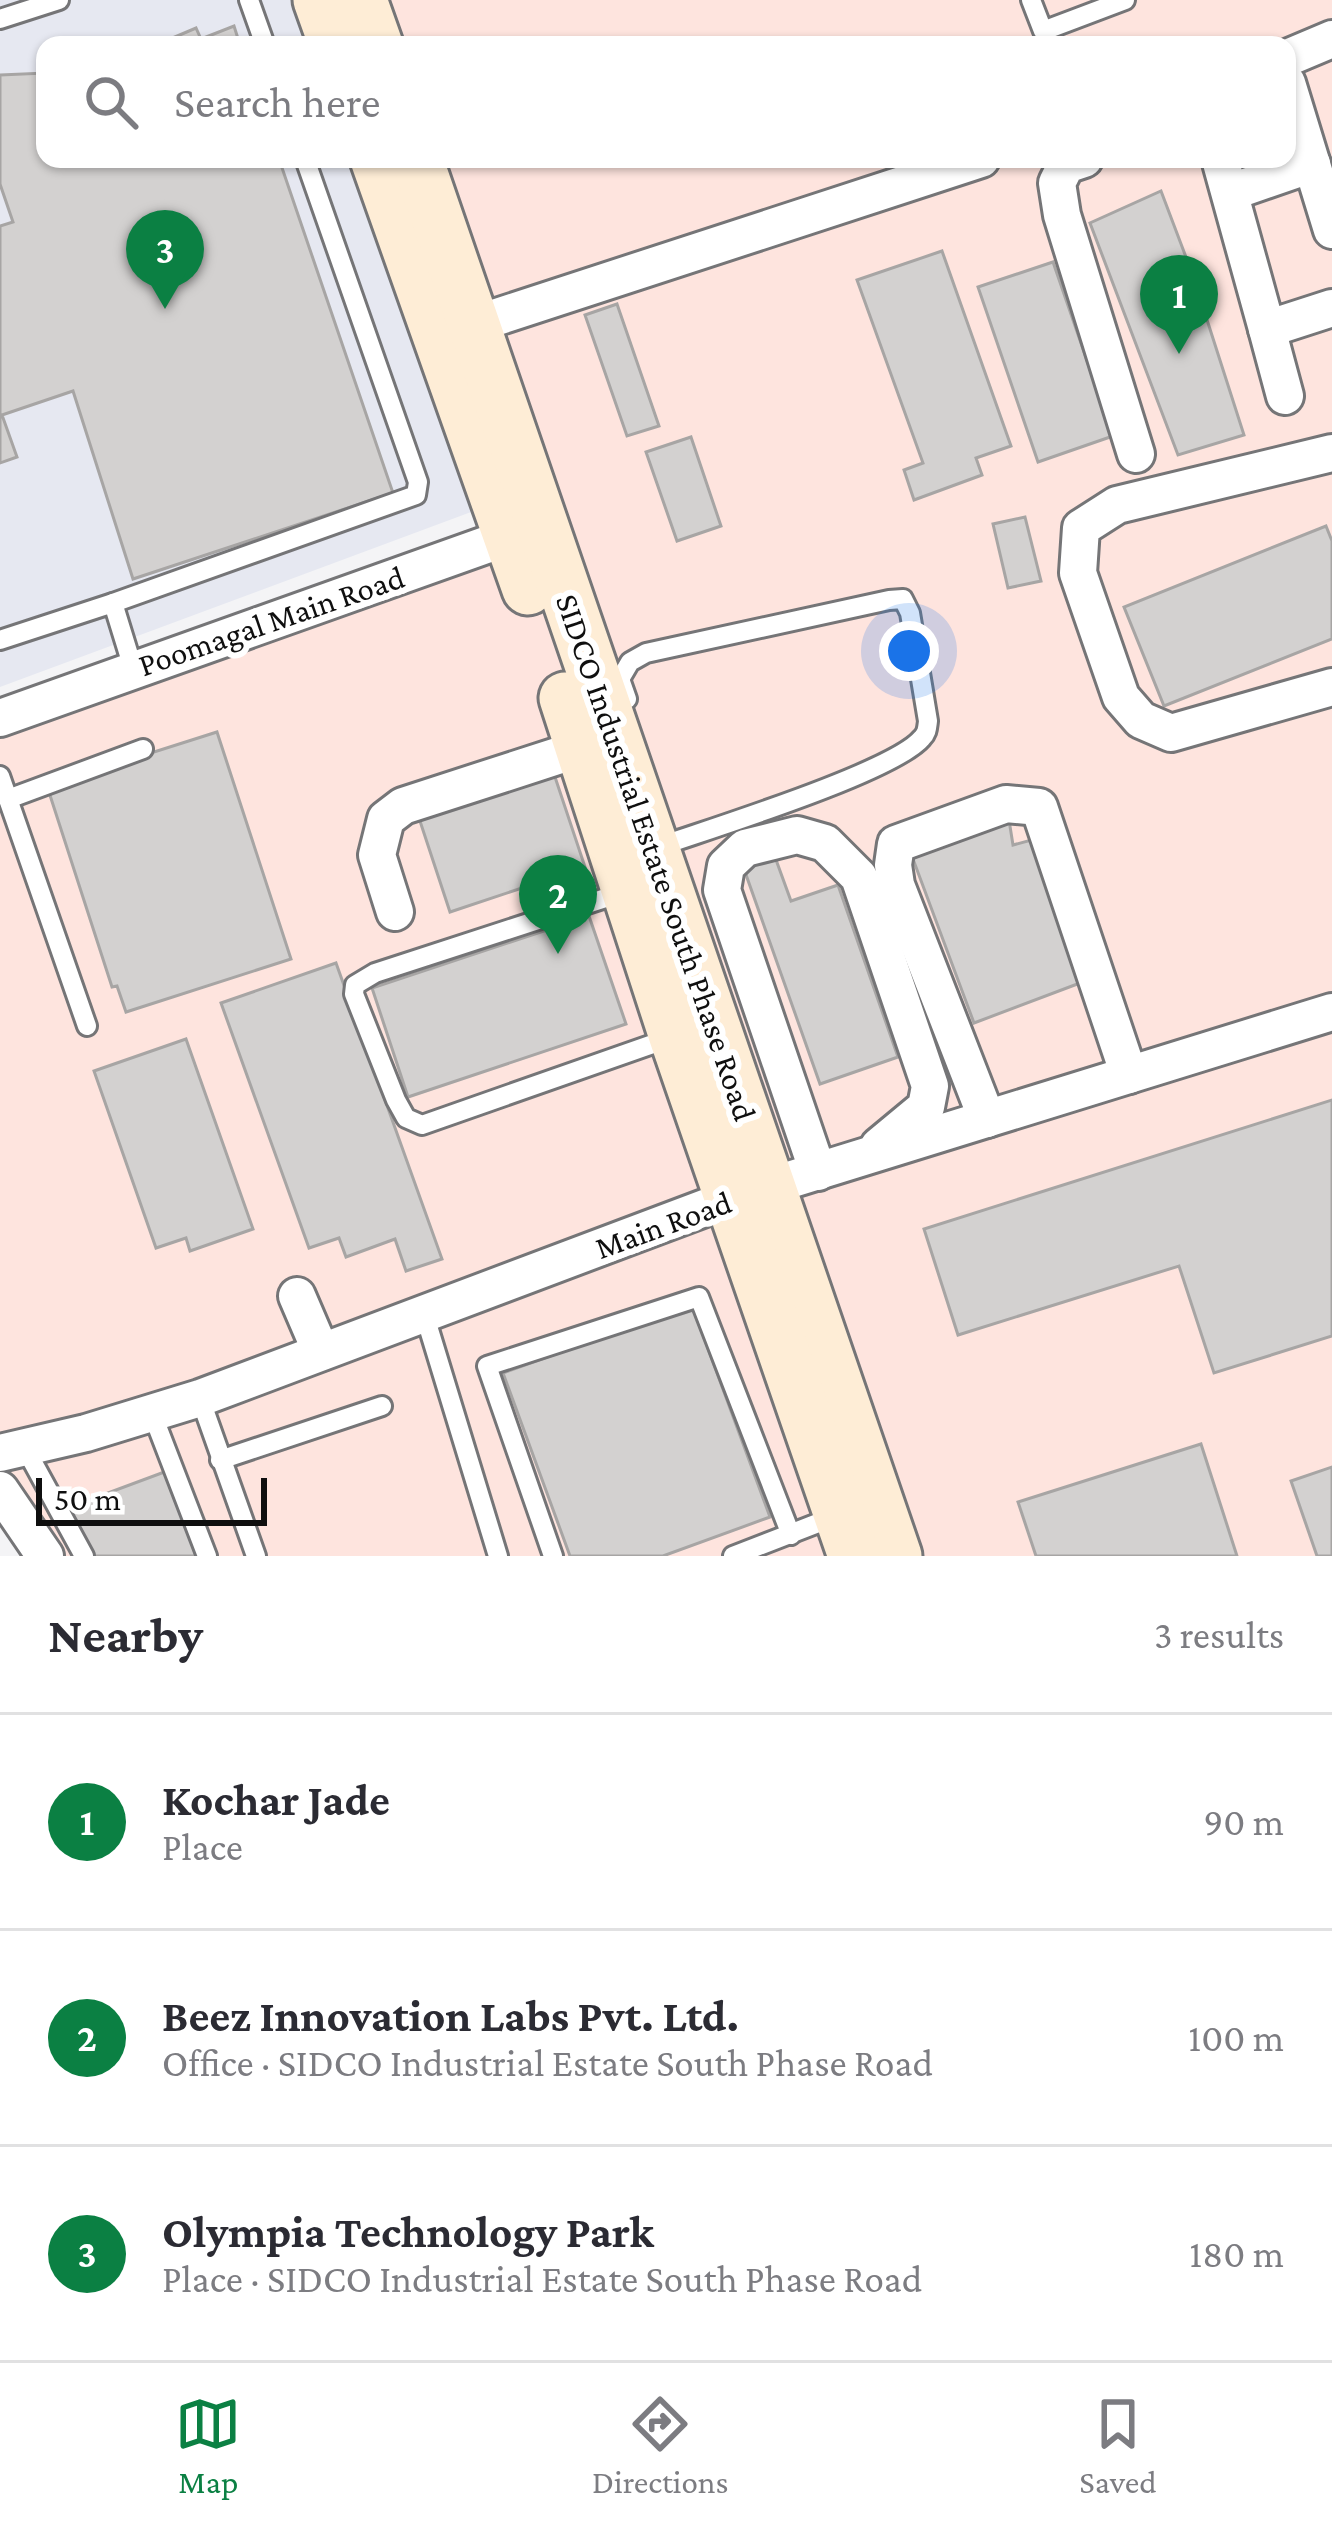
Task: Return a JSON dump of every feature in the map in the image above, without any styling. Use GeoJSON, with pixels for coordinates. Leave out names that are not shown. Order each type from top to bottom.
{"type":"FeatureCollection","features":[{"type":"Feature","properties":{"kind":"main road"},"geometry":{"type":"LineString","coordinates":[[319,0],[331,36]]}},
{"type":"Feature","properties":{"kind":"main road"},"geometry":{"type":"LineString","coordinates":[[361,0],[374,36]]}},
{"type":"Feature","properties":{"kind":"main road","name":"SIDCO Industrial Estate South Phase Road"},"geometry":{"type":"LineString","coordinates":[[380,168],[458,330]]}},
{"type":"Feature","properties":{"kind":"main road","name":"SIDCO Industrial Estate South Phase Road"},"geometry":{"type":"LineString","coordinates":[[419,168],[458,330],[527,531],[656,850],[896,1556]]}},
{"type":"Feature","properties":{"kind":"main road","name":"SIDCO Industrial Estate South Phase Road"},"geometry":{"type":"LineString","coordinates":[[527,531],[582,748],[656,850],[675,1036],[773,1185],[847,1535]]}},
{"type":"Feature","properties":{"kind":"street"},"geometry":{"type":"LineString","coordinates":[[1296,54],[1332,39]]}},
{"type":"Feature","properties":{"kind":"street"},"geometry":{"type":"LineString","coordinates":[[1296,112],[1332,230]]}},
{"type":"Feature","properties":{"kind":"street"},"geometry":{"type":"LineString","coordinates":[[1296,166],[1312,164]]}},
{"type":"Feature","properties":{"kind":"street"},"geometry":{"type":"LineString","coordinates":[[458,330],[953,168]]}},
{"type":"Feature","properties":{"kind":"street"},"geometry":{"type":"LineString","coordinates":[[1064,168],[1057,183],[1062,215],[1136,454]]}},
{"type":"Feature","properties":{"kind":"street"},"geometry":{"type":"LineString","coordinates":[[1283,168],[1225,176],[1285,396]]}},
{"type":"Feature","properties":{"kind":"street"},"geometry":{"type":"LineString","coordinates":[[1267,329],[1332,308]]}},
{"type":"Feature","properties":{"kind":"street"},"geometry":{"type":"LineString","coordinates":[[1332,453],[1117,505],[1081,528],[1078,573],[1121,697],[1141,720],[1171,734],[1332,686]]}},
{"type":"Feature","properties":{"kind":"street","name":"Poomagal Main Road"},"geometry":{"type":"LineString","coordinates":[[0,718],[527,531]]}},
{"type":"Feature","properties":{"kind":"street"},"geometry":{"type":"LineString","coordinates":[[395,912],[377,855],[386,819],[404,806],[582,748]]}},
{"type":"Feature","properties":{"kind":"street"},"geometry":{"type":"LineString","coordinates":[[988,1119],[896,885],[893,865],[896,844],[1006,804],[1039,807],[1129,1075]]}},
{"type":"Feature","properties":{"kind":"street"},"geometry":{"type":"LineString","coordinates":[[773,1185],[722,890],[726,866],[745,848],[796,835],[825,843],[860,877],[930,1086],[926,1107],[883,1140],[875,1154]]}},
{"type":"Feature","properties":{"kind":"street","name":"Main Road"},"geometry":{"type":"LineString","coordinates":[[12,1450],[200,1398],[773,1185],[1332,1012]]}},
{"type":"Feature","properties":{"kind":"street"},"geometry":{"type":"LineString","coordinates":[[297,1297],[321,1352]]}},
{"type":"Feature","properties":{"kind":"street"},"geometry":{"type":"LineString","coordinates":[[0,1490],[45,1556]]}},
{"type":"Feature","properties":{"kind":"lane"},"geometry":{"type":"LineString","coordinates":[[0,19],[58,0]]}},
{"type":"Feature","properties":{"kind":"lane"},"geometry":{"type":"LineString","coordinates":[[249,0],[262,36]]}},
{"type":"Feature","properties":{"kind":"lane"},"geometry":{"type":"LineString","coordinates":[[1031,0],[1043,31],[1125,0]]}},
{"type":"Feature","properties":{"kind":"lane"},"geometry":{"type":"LineString","coordinates":[[0,640],[416,495],[418,482],[308,168]]}},
{"type":"Feature","properties":{"kind":"lane"},"geometry":{"type":"LineString","coordinates":[[634,720],[620,679],[630,662],[646,653],[889,600],[903,599],[910,613],[928,721],[926,736],[906,751],[860,774],[656,850],[375,973],[355,985],[354,994],[396,1100],[406,1118],[422,1125],[675,1036]]}},
{"type":"Feature","properties":{"kind":"lane"},"geometry":{"type":"LineString","coordinates":[[112,603],[133,668]]}},
{"type":"Feature","properties":{"kind":"lane"},"geometry":{"type":"LineString","coordinates":[[8,799],[143,749]]}},
{"type":"Feature","properties":{"kind":"lane"},"geometry":{"type":"LineString","coordinates":[[0,776],[87,1026]]}},
{"type":"Feature","properties":{"kind":"lane"},"geometry":{"type":"LineString","coordinates":[[553,1556],[487,1366],[699,1297],[791,1534]]}},
{"type":"Feature","properties":{"kind":"lane"},"geometry":{"type":"LineString","coordinates":[[424,1313],[498,1556]]}},
{"type":"Feature","properties":{"kind":"lane"},"geometry":{"type":"LineString","coordinates":[[200,1398],[256,1556]]}},
{"type":"Feature","properties":{"kind":"lane"},"geometry":{"type":"LineString","coordinates":[[220,1460],[382,1406]]}},
{"type":"Feature","properties":{"kind":"lane"},"geometry":{"type":"LineString","coordinates":[[152,1412],[207,1556]]}},
{"type":"Feature","properties":{"kind":"lane"},"geometry":{"type":"LineString","coordinates":[[12,1450],[83,1556]]}},
{"type":"Feature","properties":{"kind":"lane"},"geometry":{"type":"LineString","coordinates":[[734,1556],[791,1534],[847,1535]]}},
{"type":"Feature","properties":{"kind":"shaded area"},"geometry":{"type":"Polygon","coordinates":[[[0,0],[327,0],[339,36],[36,36],[36,168],[384,168],[498,502],[0,687],[0,0]]]}},
{"type":"Feature","properties":{"kind":"shaded area"},"geometry":{"type":"Polygon","coordinates":[[[343,0],[1332,0],[1332,1556],[57,1556],[0,1459],[0,702],[515,512],[399,168],[1296,168],[1296,36],[355,36],[343,0]]]}},
{"type":"Feature","properties":{"kind":"building"},"geometry":{"type":"Polygon","coordinates":[[[234,26],[237,36],[209,36],[234,26]]]}},
{"type":"Feature","properties":{"kind":"building"},"geometry":{"type":"Polygon","coordinates":[[[36,73],[36,168],[282,168],[393,493],[133,579],[73,391],[2,415],[17,457],[0,463],[0,226],[13,222],[0,184],[0,75],[36,73]]]}},
{"type":"Feature","properties":{"kind":"building"},"geometry":{"type":"Polygon","coordinates":[[[1161,191],[1244,435],[1178,455],[1090,223],[1161,191]]]}},
{"type":"Feature","properties":{"kind":"building"},"geometry":{"type":"Polygon","coordinates":[[[942,251],[1011,446],[976,458],[982,475],[914,500],[904,470],[923,463],[857,280],[942,251]]]}},
{"type":"Feature","properties":{"kind":"building"},"geometry":{"type":"Polygon","coordinates":[[[1053,262],[1113,436],[1038,462],[978,287],[1053,262]]]}},
{"type":"Feature","properties":{"kind":"building"},"geometry":{"type":"Polygon","coordinates":[[[617,304],[659,426],[627,436],[585,315],[617,304]]]}},
{"type":"Feature","properties":{"kind":"building"},"geometry":{"type":"Polygon","coordinates":[[[691,437],[721,526],[677,541],[646,452],[691,437]]]}},
{"type":"Feature","properties":{"kind":"building"},"geometry":{"type":"Polygon","coordinates":[[[1025,517],[1041,581],[1008,588],[993,524],[1025,517]]]}},
{"type":"Feature","properties":{"kind":"building"},"geometry":{"type":"Polygon","coordinates":[[[1326,526],[1332,541],[1332,639],[1164,706],[1124,607],[1326,526]]]}},
{"type":"Feature","properties":{"kind":"building"},"geometry":{"type":"Polygon","coordinates":[[[217,732],[291,959],[126,1012],[117,986],[112,987],[47,786],[217,732]]]}},
{"type":"Feature","properties":{"kind":"building"},"geometry":{"type":"Polygon","coordinates":[[[551,765],[585,867],[450,912],[416,809],[551,765]]]}},
{"type":"Feature","properties":{"kind":"building"},"geometry":{"type":"Polygon","coordinates":[[[1009,820],[1013,845],[1035,839],[1080,983],[974,1023],[910,851],[1009,820]]]}},
{"type":"Feature","properties":{"kind":"building"},"geometry":{"type":"Polygon","coordinates":[[[775,857],[791,901],[838,885],[898,1057],[820,1084],[744,869],[775,857]]]}},
{"type":"Feature","properties":{"kind":"building"},"geometry":{"type":"Polygon","coordinates":[[[589,916],[626,1024],[408,1097],[372,988],[589,916]]]}},
{"type":"Feature","properties":{"kind":"building"},"geometry":{"type":"Polygon","coordinates":[[[336,963],[442,1259],[406,1271],[395,1239],[346,1257],[339,1238],[309,1248],[221,1003],[336,963]]]}},
{"type":"Feature","properties":{"kind":"building"},"geometry":{"type":"Polygon","coordinates":[[[186,1039],[253,1229],[190,1251],[186,1238],[156,1248],[94,1071],[186,1039]]]}},
{"type":"Feature","properties":{"kind":"building"},"geometry":{"type":"Polygon","coordinates":[[[1332,1100],[1332,1336],[1214,1373],[1179,1266],[958,1335],[924,1229],[1332,1100]]]}},
{"type":"Feature","properties":{"kind":"building"},"geometry":{"type":"Polygon","coordinates":[[[692,1305],[770,1517],[663,1556],[570,1556],[503,1373],[692,1305]]]}},
{"type":"Feature","properties":{"kind":"building"},"geometry":{"type":"Polygon","coordinates":[[[1201,1444],[1237,1556],[1036,1556],[1018,1502],[1201,1444]]]}},
{"type":"Feature","properties":{"kind":"building"},"geometry":{"type":"Polygon","coordinates":[[[1332,1467],[1332,1556],[1317,1556],[1291,1481],[1332,1467]]]}},
{"type":"Feature","properties":{"kind":"building"},"geometry":{"type":"Polygon","coordinates":[[[167,1471],[196,1556],[90,1556],[62,1510],[167,1471]]]}},
{"type":"Feature","properties":{"kind":"place","name":"Olympia Technology Park"},"geometry":{"type":"Point","coordinates":[165,309]}},
{"type":"Feature","properties":{"kind":"place","name":"Kochar Jade"},"geometry":{"type":"Point","coordinates":[1179,354]}},
{"type":"Feature","properties":{"kind":"place","name":"Beez Innovation Labs Pvt. Ltd."},"geometry":{"type":"Point","coordinates":[558,954]}}]}
